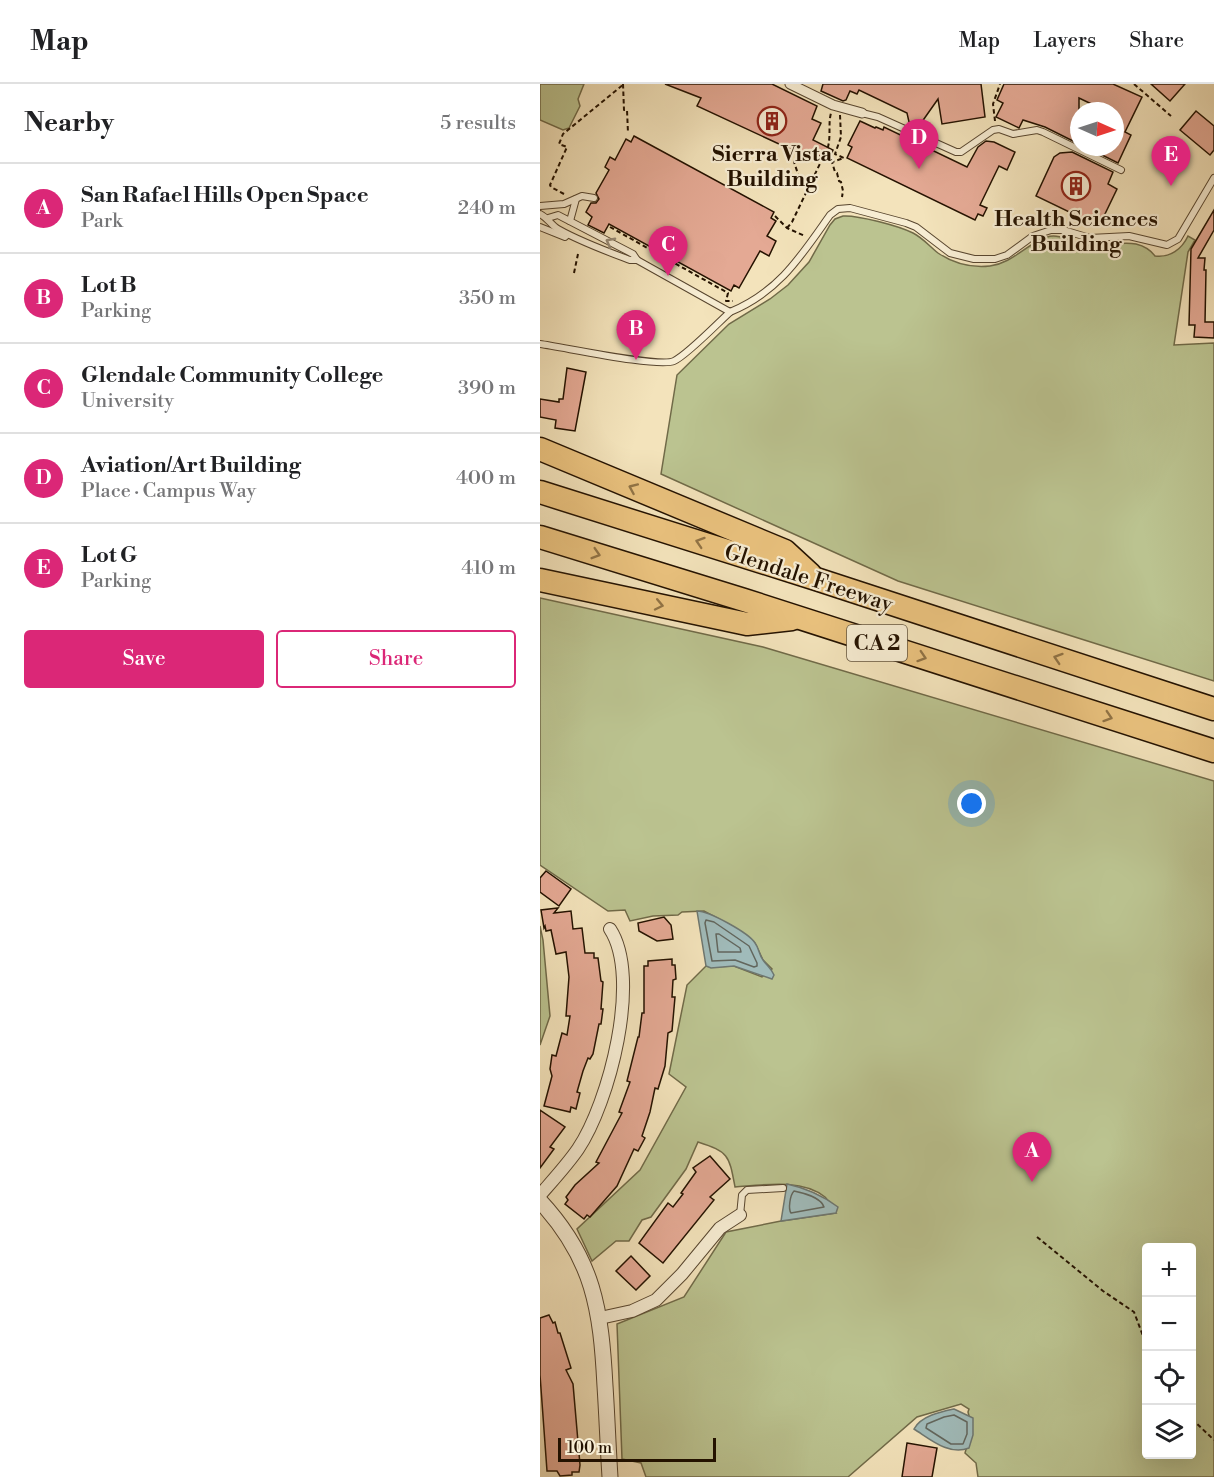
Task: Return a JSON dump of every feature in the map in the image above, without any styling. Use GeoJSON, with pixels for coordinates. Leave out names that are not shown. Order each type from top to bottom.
{"type":"FeatureCollection","features":[{"type":"Feature","properties":{"kind":"highway"},"geometry":{"type":"LineString","coordinates":[[540,449],[784,551],[816,579]]}},
{"type":"Feature","properties":{"kind":"highway","name":"Glendale Freeway"},"geometry":{"type":"LineString","coordinates":[[540,492],[1214,709]]}},
{"type":"Feature","properties":{"kind":"highway","name":"Glendale Freeway"},"geometry":{"type":"LineString","coordinates":[[540,537],[1214,751]]}},
{"type":"Feature","properties":{"kind":"highway"},"geometry":{"type":"LineString","coordinates":[[540,580],[747,624],[800,618]]}},
{"type":"Feature","properties":{"kind":"street"},"geometry":{"type":"LineString","coordinates":[[790,84],[838,106],[862,113]]}},
{"type":"Feature","properties":{"kind":"street"},"geometry":{"type":"LineString","coordinates":[[540,1195],[579,1148],[596,1113],[621,1026],[624,999],[623,969],[617,939],[610,929]]}},
{"type":"Feature","properties":{"kind":"street"},"geometry":{"type":"LineString","coordinates":[[540,1201],[557,1220],[582,1262],[592,1287],[600,1318],[610,1477]]}},
{"type":"Feature","properties":{"kind":"street"},"geometry":{"type":"LineString","coordinates":[[600,1318],[632,1311],[656,1300],[682,1274],[720,1228],[740,1215]]}},
{"type":"Feature","properties":{"kind":"lane"},"geometry":{"type":"LineString","coordinates":[[862,113],[878,117],[956,152],[961,152],[993,130],[999,129],[1013,134],[1036,130],[1121,170]]}},
{"type":"Feature","properties":{"kind":"lane"},"geometry":{"type":"LineString","coordinates":[[540,344],[637,360],[670,363],[681,357],[730,312],[749,303],[776,285],[790,271],[830,215],[838,209],[850,208],[906,223],[916,227],[951,253],[974,259],[995,259],[1007,255],[1034,236],[1051,230],[1063,230],[1084,237],[1100,239],[1129,236],[1167,245],[1178,239],[1214,178]]}},
{"type":"Feature","properties":{"kind":"lane"},"geometry":{"type":"LineString","coordinates":[[540,206],[564,204],[587,196],[594,198]]}},
{"type":"Feature","properties":{"kind":"lane"},"geometry":{"type":"LineString","coordinates":[[570,221],[576,199]]}},
{"type":"Feature","properties":{"kind":"lane"},"geometry":{"type":"LineString","coordinates":[[540,214],[548,218],[552,225],[569,235],[630,260],[637,260]]}},
{"type":"Feature","properties":{"kind":"lane"},"geometry":{"type":"LineString","coordinates":[[548,218],[558,215],[570,221],[633,254],[637,260],[730,312]]}},
{"type":"Feature","properties":{"kind":"lane"},"geometry":{"type":"LineString","coordinates":[[540,227],[565,237],[569,235]]}},
{"type":"Feature","properties":{"kind":"lane"},"geometry":{"type":"LineString","coordinates":[[740,1215],[742,1195],[747,1190],[783,1188]]}},
{"type":"Feature","properties":{"kind":"path"},"geometry":{"type":"LineString","coordinates":[[624,84],[624,110],[627,110],[628,133]]}},
{"type":"Feature","properties":{"kind":"path"},"geometry":{"type":"LineString","coordinates":[[567,196],[550,185],[567,147],[560,144],[564,134],[624,84]]}},
{"type":"Feature","properties":{"kind":"path"},"geometry":{"type":"LineString","coordinates":[[994,120],[993,104],[1000,84]]}},
{"type":"Feature","properties":{"kind":"path"},"geometry":{"type":"LineString","coordinates":[[1134,84],[1171,116]]}},
{"type":"Feature","properties":{"kind":"path"},"geometry":{"type":"LineString","coordinates":[[787,228],[826,153],[831,138],[830,120],[838,106]]}},
{"type":"Feature","properties":{"kind":"path"},"geometry":{"type":"LineString","coordinates":[[838,106],[841,137],[835,154],[844,158],[832,162],[839,181],[842,182],[842,197]]}},
{"type":"Feature","properties":{"kind":"path"},"geometry":{"type":"LineString","coordinates":[[798,153],[794,162],[799,177]]}},
{"type":"Feature","properties":{"kind":"path"},"geometry":{"type":"LineString","coordinates":[[775,216],[787,228],[805,236]]}},
{"type":"Feature","properties":{"kind":"path"},"geometry":{"type":"LineString","coordinates":[[610,227],[728,293],[726,301],[740,299]]}},
{"type":"Feature","properties":{"kind":"path"},"geometry":{"type":"LineString","coordinates":[[574,273],[578,254]]}},
{"type":"Feature","properties":{"kind":"path"},"geometry":{"type":"LineString","coordinates":[[1037,1237],[1103,1291],[1134,1312],[1142,1330]]}},
{"type":"Feature","properties":{"kind":"path"},"geometry":{"type":"LineString","coordinates":[[1196,1424],[1214,1440]]}},
{"type":"Feature","properties":{"kind":"green space"},"geometry":{"type":"Polygon","coordinates":[[[540,84],[584,84],[578,99],[580,106],[569,128],[563,130],[540,120],[540,84]]]}},
{"type":"Feature","properties":{"kind":"green space"},"geometry":{"type":"Polygon","coordinates":[[[843,216],[868,219],[907,230],[920,237],[944,257],[976,266],[990,266],[1006,261],[1039,240],[1052,236],[1086,245],[1136,244],[1147,248],[1155,256],[1166,256],[1175,252],[1188,236],[1195,240],[1188,252],[1174,345],[1214,343],[1214,681],[898,581],[661,474],[677,375],[729,324],[788,285],[809,262],[830,225],[835,219],[843,216]]]}},
{"type":"Feature","properties":{"kind":"green space"},"geometry":{"type":"Polygon","coordinates":[[[540,598],[763,647],[1214,781],[1214,1477],[978,1477],[976,1463],[965,1453],[972,1428],[969,1409],[961,1404],[917,1417],[848,1477],[646,1477],[641,1463],[622,1459],[617,1324],[684,1297],[726,1232],[836,1213],[825,1197],[805,1187],[769,1184],[735,1187],[726,1156],[698,1142],[686,1169],[651,1217],[642,1220],[629,1241],[616,1241],[592,1261],[577,1229],[640,1170],[686,1087],[669,1074],[687,985],[706,966],[734,966],[762,977],[772,969],[763,960],[755,943],[730,925],[704,911],[682,912],[678,915],[653,916],[630,921],[625,910],[608,911],[540,865],[540,598]]]}},
{"type":"Feature","properties":{"kind":"green space"},"geometry":{"type":"Polygon","coordinates":[[[540,926],[550,1016],[540,1045],[540,926]]]}},
{"type":"Feature","properties":{"kind":"water"},"geometry":{"type":"Polygon","coordinates":[[[697,911],[719,918],[751,939],[773,973],[772,979],[734,966],[711,968],[706,966],[697,911]]]}},
{"type":"Feature","properties":{"kind":"water"},"geometry":{"type":"Polygon","coordinates":[[[787,1184],[826,1199],[838,1207],[836,1213],[781,1221],[787,1184]]]}},
{"type":"Feature","properties":{"kind":"water"},"geometry":{"type":"Polygon","coordinates":[[[954,1409],[973,1418],[973,1435],[969,1448],[954,1450],[947,1448],[914,1429],[926,1418],[954,1409]]]}},
{"type":"Feature","properties":{"kind":"building","name":"Sierra Vista Building"},"geometry":{"type":"Polygon","coordinates":[[[665,84],[772,84],[817,106],[812,119],[821,123],[813,140],[833,150],[828,160],[808,151],[805,156],[697,106],[701,98],[665,84]]]}},
{"type":"Feature","properties":{"kind":"building"},"geometry":{"type":"Polygon","coordinates":[[[823,84],[981,84],[985,117],[942,124],[938,99],[919,126],[909,122],[907,113],[859,90],[857,94],[850,91],[846,100],[843,101],[821,91],[823,84]]]}},
{"type":"Feature","properties":{"kind":"building"},"geometry":{"type":"Polygon","coordinates":[[[1004,84],[1113,84],[1142,97],[1125,132],[1131,135],[1124,150],[1124,102],[1087,102],[1079,98],[1079,102],[1070,102],[1070,140],[1045,127],[1023,120],[1019,128],[996,117],[1003,103],[997,100],[1004,84]]]}},
{"type":"Feature","properties":{"kind":"building"},"geometry":{"type":"Polygon","coordinates":[[[1151,84],[1185,84],[1170,101],[1151,84]]]}},
{"type":"Feature","properties":{"kind":"building"},"geometry":{"type":"Polygon","coordinates":[[[1196,111],[1214,126],[1214,150],[1210,155],[1180,130],[1196,111]]]}},
{"type":"Feature","properties":{"kind":"building"},"geometry":{"type":"Polygon","coordinates":[[[860,121],[883,130],[884,127],[967,167],[978,147],[986,141],[994,142],[1015,152],[1007,170],[999,166],[980,205],[987,208],[983,216],[978,214],[975,220],[847,158],[852,147],[848,145],[860,121]]]}},
{"type":"Feature","properties":{"kind":"building"},"geometry":{"type":"Polygon","coordinates":[[[634,136],[774,212],[771,218],[776,221],[767,236],[776,241],[769,256],[760,251],[739,288],[734,285],[731,291],[609,224],[604,233],[588,225],[592,217],[586,212],[591,203],[596,203],[599,199],[596,193],[609,170],[605,167],[610,157],[615,160],[626,139],[631,142],[634,136]]]}},
{"type":"Feature","properties":{"kind":"building","name":"Health Sciences Building"},"geometry":{"type":"Polygon","coordinates":[[[1070,152],[1070,156],[1080,156],[1113,172],[1108,184],[1117,189],[1103,218],[1094,214],[1090,222],[1036,196],[1054,157],[1060,153],[1070,152]]]}},
{"type":"Feature","properties":{"kind":"building"},"geometry":{"type":"Polygon","coordinates":[[[1104,156],[1121,156],[1118,163],[1104,156]]]}},
{"type":"Feature","properties":{"kind":"building"},"geometry":{"type":"Polygon","coordinates":[[[1214,210],[1214,230],[1198,258],[1205,258],[1205,322],[1214,322],[1214,338],[1194,337],[1195,325],[1189,325],[1191,249],[1214,210]]]}},
{"type":"Feature","properties":{"kind":"building"},"geometry":{"type":"Polygon","coordinates":[[[567,368],[586,372],[575,431],[555,428],[556,420],[540,417],[540,399],[559,402],[559,399],[563,399],[567,368]]]}},
{"type":"Feature","properties":{"kind":"building"},"geometry":{"type":"Polygon","coordinates":[[[546,871],[571,889],[559,906],[540,892],[540,878],[546,871]]]}},
{"type":"Feature","properties":{"kind":"building"},"geometry":{"type":"Polygon","coordinates":[[[558,908],[554,913],[571,911],[573,929],[582,928],[585,953],[594,953],[594,958],[598,958],[603,982],[601,1024],[599,1024],[593,1054],[590,1059],[588,1058],[583,1071],[577,1092],[580,1093],[576,1109],[571,1107],[570,1112],[544,1106],[552,1076],[550,1069],[552,1055],[556,1056],[562,1033],[567,1035],[570,1016],[566,1016],[569,977],[566,952],[556,954],[551,930],[546,931],[545,926],[544,928],[541,910],[558,908]]]}},
{"type":"Feature","properties":{"kind":"building"},"geometry":{"type":"Polygon","coordinates":[[[664,917],[671,925],[673,939],[657,941],[639,931],[638,923],[664,917]]]}},
{"type":"Feature","properties":{"kind":"building"},"geometry":{"type":"Polygon","coordinates":[[[672,959],[676,979],[673,980],[672,997],[675,997],[672,1031],[668,1033],[665,1066],[658,1089],[655,1088],[642,1136],[645,1138],[638,1151],[634,1149],[617,1186],[590,1217],[587,1215],[584,1219],[565,1204],[568,1200],[566,1197],[575,1185],[599,1163],[596,1162],[622,1113],[619,1112],[630,1082],[627,1081],[639,1037],[642,1013],[644,1013],[644,966],[648,966],[648,961],[672,959]]]}},
{"type":"Feature","properties":{"kind":"building"},"geometry":{"type":"Polygon","coordinates":[[[540,1110],[565,1127],[550,1147],[554,1149],[540,1168],[540,1110]]]}},
{"type":"Feature","properties":{"kind":"building"},"geometry":{"type":"Polygon","coordinates":[[[710,1156],[730,1179],[710,1197],[714,1200],[663,1263],[639,1243],[668,1203],[673,1207],[683,1194],[681,1193],[696,1172],[693,1168],[710,1156]]]}},
{"type":"Feature","properties":{"kind":"building"},"geometry":{"type":"Polygon","coordinates":[[[631,1256],[650,1276],[636,1290],[616,1271],[631,1256]]]}},
{"type":"Feature","properties":{"kind":"building"},"geometry":{"type":"Polygon","coordinates":[[[549,1315],[560,1333],[571,1368],[566,1370],[573,1384],[580,1465],[579,1472],[572,1472],[572,1475],[560,1476],[557,1471],[547,1471],[540,1375],[540,1318],[549,1315]]]}},
{"type":"Feature","properties":{"kind":"building"},"geometry":{"type":"Polygon","coordinates":[[[907,1443],[937,1448],[932,1477],[902,1477],[907,1443]]]}},
{"type":"Feature","properties":{"kind":"place","name":"Sierra Vista Building"},"geometry":{"type":"Point","coordinates":[772,121]}},
{"type":"Feature","properties":{"kind":"place","name":"Aviation/Art Building"},"geometry":{"type":"Point","coordinates":[919,169]}},
{"type":"Feature","properties":{"kind":"place","name":"Health Sciences Building"},"geometry":{"type":"Point","coordinates":[1076,186]}},
{"type":"Feature","properties":{"kind":"place","name":"Lot G"},"geometry":{"type":"Point","coordinates":[1171,186]}},
{"type":"Feature","properties":{"kind":"place","name":"Glendale Community College"},"geometry":{"type":"Point","coordinates":[668,276]}},
{"type":"Feature","properties":{"kind":"place","name":"Lot B"},"geometry":{"type":"Point","coordinates":[636,360]}},
{"type":"Feature","properties":{"kind":"place","name":"San Rafael Hills Open Space"},"geometry":{"type":"Point","coordinates":[1032,1182]}}]}
